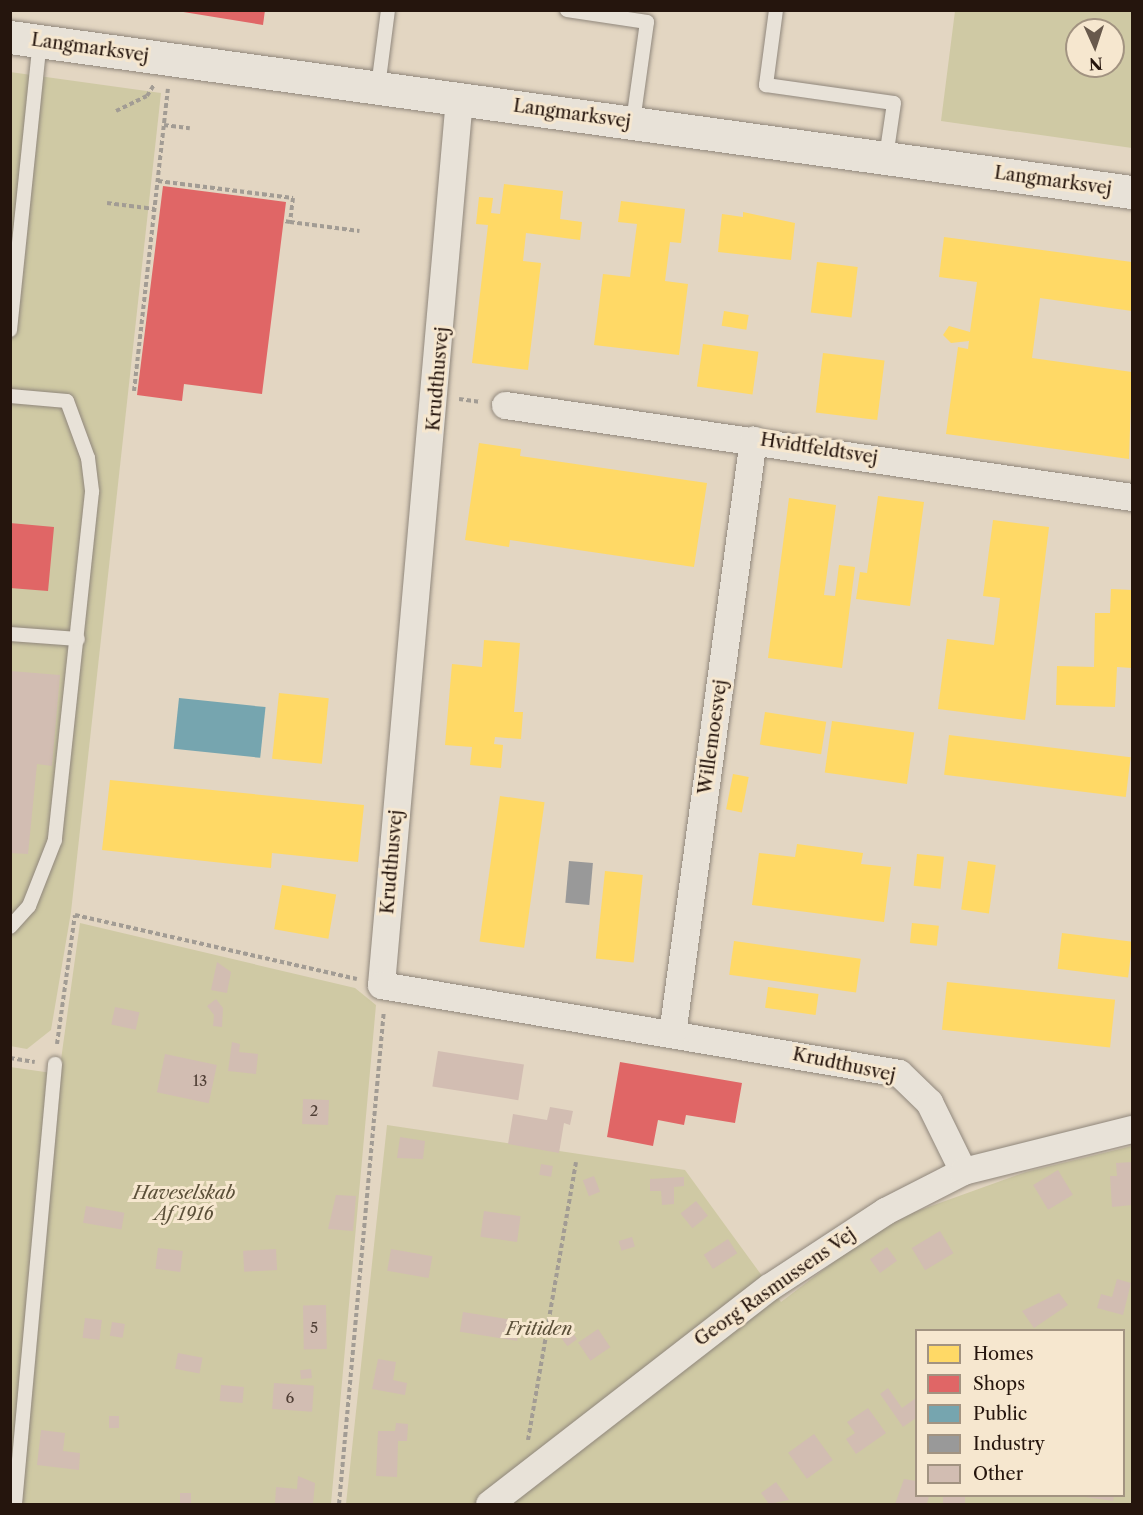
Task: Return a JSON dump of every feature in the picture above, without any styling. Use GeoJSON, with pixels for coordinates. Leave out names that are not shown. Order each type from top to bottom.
{"type":"FeatureCollection","features":[{"type":"Feature","properties":{"kind":"main road","name":"Langmarksvej"},"geometry":{"type":"LineString","coordinates":[[25,39],[1132,192]]}},
{"type":"Feature","properties":{"kind":"street","name":"Krudthusvej"},"geometry":{"type":"LineString","coordinates":[[459,98],[382,996],[672,1034],[898,1073],[929,1102],[963,1171]]}},
{"type":"Feature","properties":{"kind":"street","name":"Hvidtfeldtsvej"},"geometry":{"type":"LineString","coordinates":[[505,405],[753,439],[1132,496]]}},
{"type":"Feature","properties":{"kind":"street","name":"Willemoesvej"},"geometry":{"type":"LineString","coordinates":[[672,1034],[753,439]]}},
{"type":"Feature","properties":{"kind":"street","name":"Georg Rasmussens Vej"},"geometry":{"type":"LineString","coordinates":[[489,1504],[811,1257],[963,1171],[1132,1129]]}},
{"type":"Feature","properties":{"kind":"lane"},"geometry":{"type":"LineString","coordinates":[[378,87],[388,10]]}},
{"type":"Feature","properties":{"kind":"lane"},"geometry":{"type":"LineString","coordinates":[[567,10],[647,22],[633,122]]}},
{"type":"Feature","properties":{"kind":"lane"},"geometry":{"type":"LineString","coordinates":[[776,10],[766,85],[894,103],[886,157]]}},
{"type":"Feature","properties":{"kind":"lane"},"geometry":{"type":"LineString","coordinates":[[10,330],[25,39]]}},
{"type":"Feature","properties":{"kind":"lane"},"geometry":{"type":"LineString","coordinates":[[10,396],[67,402],[88,458],[92,492],[55,840],[29,906],[10,927]]}},
{"type":"Feature","properties":{"kind":"lane"},"geometry":{"type":"LineString","coordinates":[[10,634],[78,639]]}},
{"type":"Feature","properties":{"kind":"lane"},"geometry":{"type":"LineString","coordinates":[[15,1504],[55,1064]]}},
{"type":"Feature","properties":{"kind":"path"},"geometry":{"type":"LineString","coordinates":[[116,111],[147,96],[172,59]]}},
{"type":"Feature","properties":{"kind":"path"},"geometry":{"type":"LineString","coordinates":[[134,391],[172,59]]}},
{"type":"Feature","properties":{"kind":"path"},"geometry":{"type":"LineString","coordinates":[[164,125],[190,128]]}},
{"type":"Feature","properties":{"kind":"path"},"geometry":{"type":"LineString","coordinates":[[158,181],[175,185],[293,198],[290,222]]}},
{"type":"Feature","properties":{"kind":"path"},"geometry":{"type":"LineString","coordinates":[[107,203],[155,208]]}},
{"type":"Feature","properties":{"kind":"path"},"geometry":{"type":"LineString","coordinates":[[284,221],[359,231]]}},
{"type":"Feature","properties":{"kind":"path"},"geometry":{"type":"LineString","coordinates":[[10,1058],[55,1064],[75,915],[382,996],[382,1029],[339,1504]]}},
{"type":"Feature","properties":{"kind":"path"},"geometry":{"type":"LineString","coordinates":[[541,1464],[525,1435],[576,1162]]}},
{"type":"Feature","properties":{"kind":"green space"},"geometry":{"type":"Polygon","coordinates":[[[955,11],[1132,11],[1132,148],[941,121],[955,11]]]}},
{"type":"Feature","properties":{"kind":"green space"},"geometry":{"type":"Polygon","coordinates":[[[10,72],[161,93],[71,912],[51,1030],[27,1049],[10,1046],[10,72]]]}},
{"type":"Feature","properties":{"kind":"green space","name":"Haveselskab Af 1916"},"geometry":{"type":"Polygon","coordinates":[[[80,923],[355,988],[376,1005],[331,1504],[11,1504],[10,1067],[59,1074],[80,923]]]}},
{"type":"Feature","properties":{"kind":"green space","name":"Fritiden"},"geometry":{"type":"Polygon","coordinates":[[[387,1125],[685,1170],[781,1302],[856,1245],[909,1214],[1026,1172],[1132,1146],[1132,1504],[346,1504],[387,1125]]]}},
{"type":"Feature","properties":{"kind":"building: Homes"},"geometry":{"type":"Polygon","coordinates":[[[504,184],[563,191],[560,219],[582,222],[580,240],[526,233],[523,261],[541,263],[528,370],[472,363],[488,225],[476,224],[479,197],[493,198],[491,213],[500,214],[504,184]]]}},
{"type":"Feature","properties":{"kind":"building: Homes"},"geometry":{"type":"Polygon","coordinates":[[[621,201],[685,209],[681,243],[670,242],[665,281],[688,284],[679,355],[594,345],[603,274],[630,277],[637,224],[618,222],[621,201]]]}},
{"type":"Feature","properties":{"kind":"building: Homes"},"geometry":{"type":"Polygon","coordinates":[[[743,212],[795,223],[791,260],[718,252],[722,214],[743,217],[743,212]]]}},
{"type":"Feature","properties":{"kind":"building: Homes"},"geometry":{"type":"Polygon","coordinates":[[[944,237],[1132,262],[1132,311],[1040,298],[1032,358],[1132,372],[1129,459],[946,434],[958,347],[968,349],[969,341],[951,343],[943,335],[949,326],[970,332],[977,282],[939,277],[944,237]]]}},
{"type":"Feature","properties":{"kind":"building: Homes"},"geometry":{"type":"Polygon","coordinates":[[[817,262],[858,267],[851,318],[811,313],[817,262]]]}},
{"type":"Feature","properties":{"kind":"building: Homes"},"geometry":{"type":"Polygon","coordinates":[[[724,311],[749,315],[746,330],[722,326],[724,311]]]}},
{"type":"Feature","properties":{"kind":"building: Homes"},"geometry":{"type":"Polygon","coordinates":[[[703,344],[758,352],[752,394],[697,387],[703,344]]]}},
{"type":"Feature","properties":{"kind":"building: Homes"},"geometry":{"type":"Polygon","coordinates":[[[823,353],[885,361],[877,420],[816,413],[823,353]]]}},
{"type":"Feature","properties":{"kind":"building: Homes"},"geometry":{"type":"Polygon","coordinates":[[[479,443],[521,449],[520,456],[707,483],[694,567],[510,540],[509,547],[465,540],[479,443]]]}},
{"type":"Feature","properties":{"kind":"building: Homes"},"geometry":{"type":"Polygon","coordinates":[[[878,496],[924,502],[910,606],[856,599],[860,572],[867,573],[878,496]]]}},
{"type":"Feature","properties":{"kind":"building: Homes"},"geometry":{"type":"Polygon","coordinates":[[[789,498],[836,505],[824,595],[835,596],[839,565],[855,567],[842,668],[768,658],[789,498]]]}},
{"type":"Feature","properties":{"kind":"building: Homes"},"geometry":{"type":"Polygon","coordinates":[[[993,520],[1049,527],[1025,720],[938,709],[947,639],[994,645],[1000,598],[983,596],[993,520]]]}},
{"type":"Feature","properties":{"kind":"building: Homes"},"geometry":{"type":"Polygon","coordinates":[[[1111,589],[1132,590],[1132,668],[1117,667],[1115,707],[1056,705],[1057,666],[1094,667],[1095,613],[1110,613],[1111,589]]]}},
{"type":"Feature","properties":{"kind":"building: Homes"},"geometry":{"type":"Polygon","coordinates":[[[484,640],[520,643],[514,712],[523,712],[521,739],[495,737],[494,744],[503,745],[501,768],[470,765],[472,747],[445,745],[452,664],[482,667],[484,640]]]}},
{"type":"Feature","properties":{"kind":"building: Homes"},"geometry":{"type":"Polygon","coordinates":[[[279,693],[329,698],[322,764],[272,759],[279,693]]]}},
{"type":"Feature","properties":{"kind":"building: Homes"},"geometry":{"type":"Polygon","coordinates":[[[765,712],[826,722],[821,754],[760,745],[765,712]]]}},
{"type":"Feature","properties":{"kind":"building: Homes"},"geometry":{"type":"Polygon","coordinates":[[[832,721],[914,733],[907,784],[825,772],[832,721]]]}},
{"type":"Feature","properties":{"kind":"building: Homes"},"geometry":{"type":"Polygon","coordinates":[[[949,735],[1131,757],[1126,797],[944,775],[949,735]]]}},
{"type":"Feature","properties":{"kind":"building: Homes"},"geometry":{"type":"Polygon","coordinates":[[[733,774],[749,777],[742,812],[726,809],[733,774]]]}},
{"type":"Feature","properties":{"kind":"building: Homes"},"geometry":{"type":"Polygon","coordinates":[[[110,780],[364,805],[358,862],[272,853],[271,868],[102,850],[110,780]]]}},
{"type":"Feature","properties":{"kind":"building: Homes"},"geometry":{"type":"Polygon","coordinates":[[[500,796],[545,802],[524,948],[480,942],[500,796]]]}},
{"type":"Feature","properties":{"kind":"building: Homes"},"geometry":{"type":"Polygon","coordinates":[[[797,844],[863,853],[861,864],[891,867],[884,922],[752,905],[759,853],[795,857],[797,844]]]}},
{"type":"Feature","properties":{"kind":"building: Homes"},"geometry":{"type":"Polygon","coordinates":[[[917,854],[944,857],[941,889],[914,886],[917,854]]]}},
{"type":"Feature","properties":{"kind":"building: Homes"},"geometry":{"type":"Polygon","coordinates":[[[968,861],[996,865],[989,913],[961,910],[968,861]]]}},
{"type":"Feature","properties":{"kind":"building: Homes"},"geometry":{"type":"Polygon","coordinates":[[[605,871],[643,875],[634,962],[596,959],[605,871]]]}},
{"type":"Feature","properties":{"kind":"building: Homes"},"geometry":{"type":"Polygon","coordinates":[[[282,885],[336,895],[328,939],[274,929],[282,885]]]}},
{"type":"Feature","properties":{"kind":"building: Homes"},"geometry":{"type":"Polygon","coordinates":[[[912,923],[939,926],[937,946],[910,943],[912,923]]]}},
{"type":"Feature","properties":{"kind":"building: Homes"},"geometry":{"type":"Polygon","coordinates":[[[1062,933],[1132,942],[1128,977],[1058,969],[1062,933]]]}},
{"type":"Feature","properties":{"kind":"building: Homes"},"geometry":{"type":"Polygon","coordinates":[[[734,941],[861,959],[856,992],[729,975],[734,941]]]}},
{"type":"Feature","properties":{"kind":"building: Homes"},"geometry":{"type":"Polygon","coordinates":[[[947,982],[1115,1000],[1110,1047],[942,1030],[947,982]]]}},
{"type":"Feature","properties":{"kind":"building: Homes"},"geometry":{"type":"Polygon","coordinates":[[[768,987],[819,994],[816,1015],[765,1008],[768,987]]]}},
{"type":"Feature","properties":{"kind":"building: Shops"},"geometry":{"type":"Polygon","coordinates":[[[171,10],[265,10],[263,25],[171,10]]]}},
{"type":"Feature","properties":{"kind":"building: Shops"},"geometry":{"type":"Polygon","coordinates":[[[163,186],[286,202],[262,394],[184,384],[182,401],[137,395],[163,186]]]}},
{"type":"Feature","properties":{"kind":"building: Shops"},"geometry":{"type":"Polygon","coordinates":[[[10,523],[54,527],[48,591],[10,588],[10,523]]]}},
{"type":"Feature","properties":{"kind":"building: Shops"},"geometry":{"type":"Polygon","coordinates":[[[620,1062],[742,1083],[735,1123],[686,1115],[684,1125],[658,1120],[653,1146],[607,1137],[620,1062]]]}},
{"type":"Feature","properties":{"kind":"building: Public"},"geometry":{"type":"Polygon","coordinates":[[[179,698],[266,707],[260,758],[174,749],[179,698]]]}},
{"type":"Feature","properties":{"kind":"building: Industry"},"geometry":{"type":"Polygon","coordinates":[[[569,861],[593,863],[589,905],[565,903],[569,861]]]}},
{"type":"Feature","properties":{"kind":"building: Other"},"geometry":{"type":"Polygon","coordinates":[[[10,671],[60,675],[52,766],[37,764],[28,854],[10,853],[10,671]]]}},
{"type":"Feature","properties":{"kind":"building: Other"},"geometry":{"type":"Polygon","coordinates":[[[217,962],[231,972],[227,993],[211,990],[217,962]]]}},
{"type":"Feature","properties":{"kind":"building: Other"},"geometry":{"type":"Polygon","coordinates":[[[216,999],[223,1008],[222,1027],[213,1026],[214,1015],[207,1006],[216,999]]]}},
{"type":"Feature","properties":{"kind":"building: Other"},"geometry":{"type":"Polygon","coordinates":[[[115,1007],[139,1012],[136,1030],[111,1025],[115,1007]]]}},
{"type":"Feature","properties":{"kind":"building: Other"},"geometry":{"type":"Polygon","coordinates":[[[232,1042],[240,1044],[239,1052],[258,1054],[256,1074],[228,1071],[232,1042]]]}},
{"type":"Feature","properties":{"kind":"building: Other"},"geometry":{"type":"Polygon","coordinates":[[[438,1051],[524,1065],[518,1100],[432,1087],[438,1051]]]}},
{"type":"Feature","properties":{"kind":"building: Other"},"geometry":{"type":"Polygon","coordinates":[[[165,1054],[217,1065],[209,1103],[157,1092],[165,1054]]]}},
{"type":"Feature","properties":{"kind":"building: Other"},"geometry":{"type":"Polygon","coordinates":[[[303,1099],[329,1100],[328,1125],[302,1124],[303,1099]]]}},
{"type":"Feature","properties":{"kind":"building: Other"},"geometry":{"type":"Polygon","coordinates":[[[550,1107],[573,1111],[570,1125],[564,1123],[559,1153],[508,1144],[513,1114],[547,1120],[550,1107]]]}},
{"type":"Feature","properties":{"kind":"building: Other"},"geometry":{"type":"Polygon","coordinates":[[[400,1137],[425,1141],[423,1159],[397,1158],[400,1137]]]}},
{"type":"Feature","properties":{"kind":"building: Other"},"geometry":{"type":"Polygon","coordinates":[[[1132,1162],[1132,1205],[1112,1207],[1110,1176],[1117,1176],[1116,1163],[1132,1162]]]}},
{"type":"Feature","properties":{"kind":"building: Other"},"geometry":{"type":"Polygon","coordinates":[[[541,1164],[553,1166],[551,1177],[539,1175],[541,1164]]]}},
{"type":"Feature","properties":{"kind":"building: Other"},"geometry":{"type":"Polygon","coordinates":[[[1058,1170],[1073,1195],[1048,1210],[1033,1185],[1058,1170]]]}},
{"type":"Feature","properties":{"kind":"building: Other"},"geometry":{"type":"Polygon","coordinates":[[[594,1176],[600,1192],[589,1196],[583,1180],[594,1176]]]}},
{"type":"Feature","properties":{"kind":"building: Other"},"geometry":{"type":"Polygon","coordinates":[[[684,1177],[684,1186],[674,1187],[674,1204],[662,1205],[661,1191],[650,1191],[650,1179],[684,1177]]]}},
{"type":"Feature","properties":{"kind":"building: Other"},"geometry":{"type":"Polygon","coordinates":[[[336,1195],[356,1196],[353,1231],[328,1229],[336,1195]]]}},
{"type":"Feature","properties":{"kind":"building: Other"},"geometry":{"type":"Polygon","coordinates":[[[696,1201],[708,1216],[692,1228],[680,1214],[696,1201]]]}},
{"type":"Feature","properties":{"kind":"building: Other"},"geometry":{"type":"Polygon","coordinates":[[[86,1206],[124,1213],[121,1230],[83,1223],[86,1206]]]}},
{"type":"Feature","properties":{"kind":"building: Other"},"geometry":{"type":"Polygon","coordinates":[[[484,1211],[521,1216],[517,1242],[480,1237],[484,1211]]]}},
{"type":"Feature","properties":{"kind":"building: Other"},"geometry":{"type":"Polygon","coordinates":[[[940,1231],[953,1253],[925,1270],[912,1248],[940,1231]]]}},
{"type":"Feature","properties":{"kind":"building: Other"},"geometry":{"type":"Polygon","coordinates":[[[632,1237],[635,1247],[622,1251],[619,1241],[632,1237]]]}},
{"type":"Feature","properties":{"kind":"building: Other"},"geometry":{"type":"Polygon","coordinates":[[[728,1239],[737,1253],[713,1269],[704,1255],[728,1239]]]}},
{"type":"Feature","properties":{"kind":"building: Other"},"geometry":{"type":"Polygon","coordinates":[[[887,1247],[897,1261],[880,1273],[870,1259],[887,1247]]]}},
{"type":"Feature","properties":{"kind":"building: Other"},"geometry":{"type":"Polygon","coordinates":[[[158,1248],[183,1251],[180,1272],[155,1269],[158,1248]]]}},
{"type":"Feature","properties":{"kind":"building: Other"},"geometry":{"type":"Polygon","coordinates":[[[276,1249],[277,1270],[244,1272],[243,1251],[276,1249]]]}},
{"type":"Feature","properties":{"kind":"building: Other"},"geometry":{"type":"Polygon","coordinates":[[[391,1249],[432,1256],[429,1278],[387,1271],[391,1249]]]}},
{"type":"Feature","properties":{"kind":"building: Other"},"geometry":{"type":"Polygon","coordinates":[[[1117,1279],[1131,1283],[1123,1315],[1097,1308],[1101,1294],[1112,1297],[1117,1279]]]}},
{"type":"Feature","properties":{"kind":"building: Other"},"geometry":{"type":"Polygon","coordinates":[[[1059,1293],[1068,1305],[1034,1328],[1022,1311],[1059,1293]]]}},
{"type":"Feature","properties":{"kind":"building: Other"},"geometry":{"type":"Polygon","coordinates":[[[303,1305],[326,1305],[327,1349],[304,1349],[303,1305]]]}},
{"type":"Feature","properties":{"kind":"building: Other"},"geometry":{"type":"Polygon","coordinates":[[[463,1312],[520,1321],[517,1341],[460,1332],[463,1312]]]}},
{"type":"Feature","properties":{"kind":"building: Other"},"geometry":{"type":"Polygon","coordinates":[[[85,1318],[102,1320],[99,1340],[83,1338],[85,1318]]]}},
{"type":"Feature","properties":{"kind":"building: Other"},"geometry":{"type":"Polygon","coordinates":[[[112,1322],[125,1324],[123,1338],[110,1336],[112,1322]]]}},
{"type":"Feature","properties":{"kind":"building: Other"},"geometry":{"type":"Polygon","coordinates":[[[598,1329],[610,1347],[590,1361],[578,1342],[598,1329]]]}},
{"type":"Feature","properties":{"kind":"building: Other"},"geometry":{"type":"Polygon","coordinates":[[[571,1331],[577,1339],[567,1346],[561,1338],[571,1331]]]}},
{"type":"Feature","properties":{"kind":"building: Other"},"geometry":{"type":"Polygon","coordinates":[[[178,1353],[203,1358],[199,1373],[175,1369],[178,1353]]]}},
{"type":"Feature","properties":{"kind":"building: Other"},"geometry":{"type":"Polygon","coordinates":[[[378,1359],[396,1362],[393,1380],[407,1383],[405,1395],[372,1389],[378,1359]]]}},
{"type":"Feature","properties":{"kind":"building: Other"},"geometry":{"type":"Polygon","coordinates":[[[311,1369],[312,1378],[301,1379],[300,1370],[311,1369]]]}},
{"type":"Feature","properties":{"kind":"building: Other"},"geometry":{"type":"Polygon","coordinates":[[[274,1383],[314,1386],[312,1412],[272,1409],[274,1383]]]}},
{"type":"Feature","properties":{"kind":"building: Other"},"geometry":{"type":"Polygon","coordinates":[[[221,1385],[244,1387],[243,1403],[220,1401],[221,1385]]]}},
{"type":"Feature","properties":{"kind":"building: Other"},"geometry":{"type":"Polygon","coordinates":[[[888,1388],[902,1408],[915,1399],[915,1419],[903,1427],[880,1394],[888,1388]]]}},
{"type":"Feature","properties":{"kind":"building: Other"},"geometry":{"type":"Polygon","coordinates":[[[868,1408],[886,1433],[856,1454],[846,1439],[855,1433],[847,1422],[868,1408]]]}},
{"type":"Feature","properties":{"kind":"building: Other"},"geometry":{"type":"Polygon","coordinates":[[[109,1416],[119,1416],[119,1428],[109,1428],[109,1416]]]}},
{"type":"Feature","properties":{"kind":"building: Other"},"geometry":{"type":"Polygon","coordinates":[[[396,1423],[408,1424],[407,1441],[398,1441],[397,1477],[376,1476],[378,1431],[395,1431],[396,1423]]]}},
{"type":"Feature","properties":{"kind":"building: Other"},"geometry":{"type":"Polygon","coordinates":[[[41,1430],[65,1433],[63,1451],[80,1453],[79,1470],[37,1465],[41,1430]]]}},
{"type":"Feature","properties":{"kind":"building: Other"},"geometry":{"type":"Polygon","coordinates":[[[814,1434],[833,1460],[807,1479],[788,1453],[814,1434]]]}},
{"type":"Feature","properties":{"kind":"building: Other"},"geometry":{"type":"Polygon","coordinates":[[[298,1476],[315,1483],[313,1504],[275,1504],[276,1487],[297,1489],[298,1476]]]}},
{"type":"Feature","properties":{"kind":"building: Other"},"geometry":{"type":"Polygon","coordinates":[[[904,1479],[915,1481],[915,1497],[929,1497],[927,1504],[895,1504],[904,1479]]]}},
{"type":"Feature","properties":{"kind":"building: Other"},"geometry":{"type":"Polygon","coordinates":[[[776,1482],[789,1500],[769,1504],[761,1493],[776,1482]]]}},
{"type":"Feature","properties":{"kind":"building: Other"},"geometry":{"type":"Polygon","coordinates":[[[180,1493],[191,1493],[191,1504],[180,1504],[180,1493]]]}},
{"type":"Feature","properties":{"kind":"building: Other"},"geometry":{"type":"Polygon","coordinates":[[[943,1497],[965,1497],[965,1504],[943,1504],[943,1497]]]}},
{"type":"Feature","properties":{"kind":"building: Other"},"geometry":{"type":"Polygon","coordinates":[[[1085,1497],[1114,1497],[1113,1501],[1085,1497]]]}}]}
